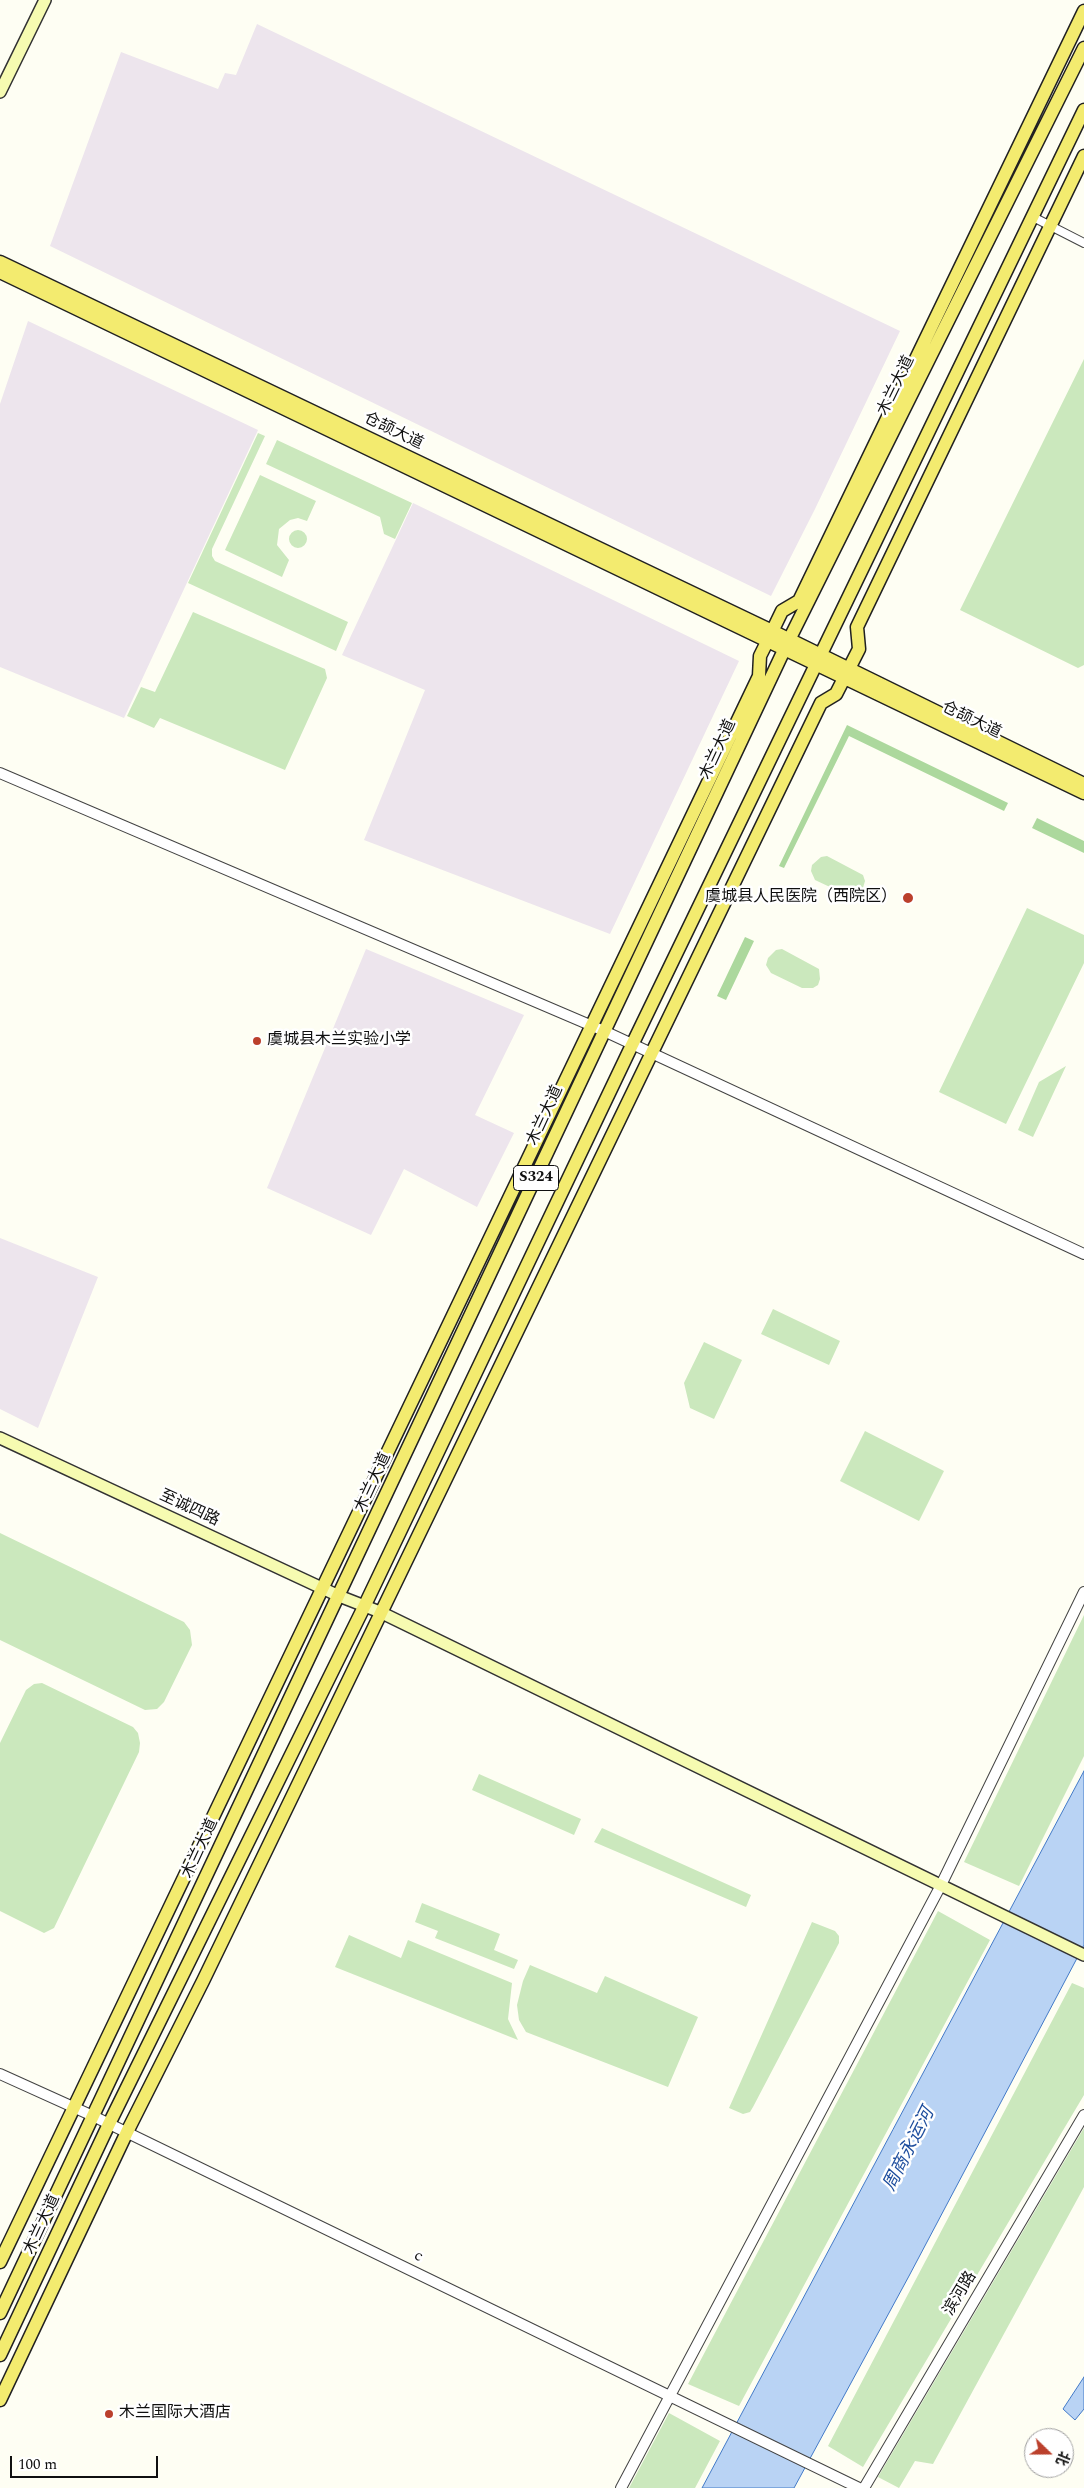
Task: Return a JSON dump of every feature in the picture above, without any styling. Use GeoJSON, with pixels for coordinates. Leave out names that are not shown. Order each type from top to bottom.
{"type":"FeatureCollection","features":[{"type":"Feature","properties":{"kind":"main road"},"geometry":{"type":"LineString","coordinates":[[0,92],[45,0]]}},
{"type":"Feature","properties":{"kind":"main road"},"geometry":{"type":"LineString","coordinates":[[0,2262],[321,1588],[599,1029],[760,676],[760,656],[782,611],[799,601],[1084,11]]}},
{"type":"Feature","properties":{"kind":"main road","name":"木兰大道"},"geometry":{"type":"LineString","coordinates":[[0,2313],[339,1596],[599,1029],[787,644],[1084,48]]}},
{"type":"Feature","properties":{"kind":"main road","name":"木兰大道"},"geometry":{"type":"LineString","coordinates":[[0,2355],[109,2124],[364,1607],[632,1045],[820,660],[1084,110]]}},
{"type":"Feature","properties":{"kind":"main road"},"geometry":{"type":"LineString","coordinates":[[0,2400],[127,2132],[203,1981],[821,703],[836,694],[859,649],[857,627],[1084,156]]}},
{"type":"Feature","properties":{"kind":"main road","name":"仓颉大道"},"geometry":{"type":"LineString","coordinates":[[0,262],[770,636]]}},
{"type":"Feature","properties":{"kind":"main road","name":"仓颉大道"},"geometry":{"type":"LineString","coordinates":[[0,272],[770,636]]}},
{"type":"Feature","properties":{"kind":"main road"},"geometry":{"type":"LineString","coordinates":[[770,636],[847,673]]}},
{"type":"Feature","properties":{"kind":"main road","name":"仓颉大道"},"geometry":{"type":"LineString","coordinates":[[847,673],[1084,784]]}},
{"type":"Feature","properties":{"kind":"main road","name":"仓颉大道"},"geometry":{"type":"LineString","coordinates":[[847,673],[1084,793]]}},
{"type":"Feature","properties":{"kind":"main road","name":"至诚四路"},"geometry":{"type":"LineString","coordinates":[[0,1438],[321,1588],[380,1612],[940,1887],[1084,1955]]}},
{"type":"Feature","properties":{"kind":"street"},"geometry":{"type":"LineString","coordinates":[[1033,217],[1084,243]]}},
{"type":"Feature","properties":{"kind":"street"},"geometry":{"type":"LineString","coordinates":[[0,773],[599,1029],[1084,1254]]}},
{"type":"Feature","properties":{"kind":"street"},"geometry":{"type":"LineString","coordinates":[[621,2488],[940,1887],[1084,1592]]}},
{"type":"Feature","properties":{"kind":"street","name":"c"},"geometry":{"type":"LineString","coordinates":[[0,2074],[74,2106],[859,2488]]}},
{"type":"Feature","properties":{"kind":"street","name":"滨河路"},"geometry":{"type":"LineString","coordinates":[[864,2488],[1084,2115]]}},
{"type":"Feature","properties":{"kind":"shaded area"},"geometry":{"type":"Polygon","coordinates":[[[257,24],[900,331],[771,596],[50,246],[121,52],[218,89],[225,73],[236,75],[257,24]]]}},
{"type":"Feature","properties":{"kind":"shaded area"},"geometry":{"type":"Polygon","coordinates":[[[28,321],[258,430],[124,718],[0,667],[0,404],[28,321]]]}},
{"type":"Feature","properties":{"kind":"shaded area"},"geometry":{"type":"Polygon","coordinates":[[[413,503],[739,661],[610,934],[364,840],[425,690],[342,655],[413,503]]]}},
{"type":"Feature","properties":{"kind":"shaded area"},"geometry":{"type":"Polygon","coordinates":[[[366,949],[524,1015],[475,1115],[514,1133],[477,1207],[404,1169],[371,1235],[267,1188],[366,949]]]}},
{"type":"Feature","properties":{"kind":"shaded area"},"geometry":{"type":"Polygon","coordinates":[[[0,1238],[98,1277],[38,1428],[0,1409],[0,1238]]]}},
{"type":"Feature","properties":{"kind":"green space"},"geometry":{"type":"Polygon","coordinates":[[[1084,359],[1084,665],[1078,668],[960,610],[1084,359]]]}},
{"type":"Feature","properties":{"kind":"green space"},"geometry":{"type":"Polygon","coordinates":[[[258,433],[265,436],[212,549],[212,556],[215,561],[348,622],[336,651],[188,583],[258,433]]]}},
{"type":"Feature","properties":{"kind":"green space"},"geometry":{"type":"Polygon","coordinates":[[[277,440],[412,503],[395,539],[384,534],[380,517],[266,464],[277,440]]]}},
{"type":"Feature","properties":{"kind":"green space"},"geometry":{"type":"Polygon","coordinates":[[[260,475],[316,501],[307,521],[298,518],[290,520],[279,529],[277,545],[289,560],[282,577],[225,550],[260,475]]]}},
{"type":"Feature","properties":{"kind":"green space"},"geometry":{"type":"Polygon","coordinates":[[[298,530],[304,533],[307,539],[304,545],[298,548],[292,545],[289,539],[292,533],[298,530]]]}},
{"type":"Feature","properties":{"kind":"green space"},"geometry":{"type":"Polygon","coordinates":[[[193,612],[325,669],[327,678],[285,770],[160,718],[154,728],[127,716],[141,687],[155,692],[193,612]]]}},
{"type":"Feature","properties":{"kind":"green space"},"geometry":{"type":"Polygon","coordinates":[[[847,725],[1008,803],[1004,811],[849,736],[784,868],[779,866],[847,725]]]}},
{"type":"Feature","properties":{"kind":"green space"},"geometry":{"type":"Polygon","coordinates":[[[1037,818],[1084,841],[1084,853],[1032,828],[1037,818]]]}},
{"type":"Feature","properties":{"kind":"green space"},"geometry":{"type":"Polygon","coordinates":[[[827,856],[863,875],[865,881],[862,891],[852,896],[847,895],[815,880],[811,871],[812,865],[821,857],[827,856]]]}},
{"type":"Feature","properties":{"kind":"green space"},"geometry":{"type":"Polygon","coordinates":[[[1027,908],[1084,935],[1084,963],[1006,1124],[939,1092],[1027,908]]]}},
{"type":"Feature","properties":{"kind":"green space"},"geometry":{"type":"Polygon","coordinates":[[[745,937],[754,941],[726,1000],[717,996],[745,937]]]}},
{"type":"Feature","properties":{"kind":"green space"},"geometry":{"type":"Polygon","coordinates":[[[782,949],[819,969],[820,979],[818,985],[813,988],[802,988],[771,973],[766,965],[768,958],[776,950],[782,949]]]}},
{"type":"Feature","properties":{"kind":"green space"},"geometry":{"type":"Polygon","coordinates":[[[1066,1066],[1033,1137],[1018,1130],[1039,1082],[1066,1066]]]}},
{"type":"Feature","properties":{"kind":"green space"},"geometry":{"type":"Polygon","coordinates":[[[773,1309],[840,1341],[829,1365],[761,1334],[773,1309]]]}},
{"type":"Feature","properties":{"kind":"green space"},"geometry":{"type":"Polygon","coordinates":[[[704,1342],[742,1360],[714,1419],[690,1408],[684,1383],[704,1342]]]}},
{"type":"Feature","properties":{"kind":"green space"},"geometry":{"type":"Polygon","coordinates":[[[865,1431],[944,1471],[919,1521],[840,1481],[865,1431]]]}},
{"type":"Feature","properties":{"kind":"green space"},"geometry":{"type":"Polygon","coordinates":[[[0,1533],[184,1622],[190,1630],[192,1645],[164,1702],[157,1709],[145,1710],[0,1640],[0,1533]]]}},
{"type":"Feature","properties":{"kind":"green space"},"geometry":{"type":"Polygon","coordinates":[[[1084,1615],[1084,1756],[1019,1886],[964,1862],[1084,1615]]]}},
{"type":"Feature","properties":{"kind":"green space"},"geometry":{"type":"Polygon","coordinates":[[[42,1683],[133,1727],[138,1733],[140,1743],[139,1752],[54,1928],[44,1933],[0,1911],[0,1743],[26,1690],[34,1684],[42,1683]]]}},
{"type":"Feature","properties":{"kind":"green space"},"geometry":{"type":"Polygon","coordinates":[[[479,1774],[581,1819],[574,1835],[472,1790],[479,1774]]]}},
{"type":"Feature","properties":{"kind":"green space"},"geometry":{"type":"Polygon","coordinates":[[[602,1828],[751,1895],[746,1907],[594,1842],[602,1828]]]}},
{"type":"Feature","properties":{"kind":"green space"},"geometry":{"type":"Polygon","coordinates":[[[422,1903],[500,1934],[494,1950],[518,1960],[514,1969],[435,1938],[438,1931],[415,1922],[422,1903]]]}},
{"type":"Feature","properties":{"kind":"green space"},"geometry":{"type":"Polygon","coordinates":[[[938,1911],[990,1940],[739,2406],[688,2384],[938,1911]]]}},
{"type":"Feature","properties":{"kind":"green space"},"geometry":{"type":"Polygon","coordinates":[[[812,1922],[835,1931],[839,1936],[839,1943],[753,2107],[750,2112],[743,2114],[729,2108],[812,1922]]]}},
{"type":"Feature","properties":{"kind":"green space"},"geometry":{"type":"Polygon","coordinates":[[[349,1935],[401,1958],[408,1940],[512,1983],[508,2019],[518,2040],[335,1967],[349,1935]]]}},
{"type":"Feature","properties":{"kind":"green space"},"geometry":{"type":"Polygon","coordinates":[[[530,1965],[597,1993],[605,1976],[698,2017],[668,2087],[526,2032],[519,2020],[517,2005],[523,1981],[530,1965]]]}},
{"type":"Feature","properties":{"kind":"green space"},"geometry":{"type":"Polygon","coordinates":[[[1072,1983],[1084,1988],[1084,2095],[863,2467],[828,2446],[1072,1983]]]}},
{"type":"Feature","properties":{"kind":"green space"},"geometry":{"type":"Polygon","coordinates":[[[1084,2128],[1084,2187],[933,2464],[915,2461],[899,2488],[878,2477],[1084,2128]]]}},
{"type":"Feature","properties":{"kind":"green space"},"geometry":{"type":"Polygon","coordinates":[[[669,2413],[720,2441],[695,2488],[629,2488],[669,2413]]]}},
{"type":"Feature","properties":{"kind":"water","name":"周商永运河"},"geometry":{"type":"Polygon","coordinates":[[[1084,1771],[1084,1945],[909,2276],[794,2488],[702,2488],[1084,1771]]]}},
{"type":"Feature","properties":{"kind":"water"},"geometry":{"type":"Polygon","coordinates":[[[1084,2377],[1084,2409],[1075,2420],[1063,2409],[1084,2377]]]}},
{"type":"Feature","properties":{"kind":"place","name":"虞城县人民医院（西院区）"},"geometry":{"type":"Point","coordinates":[908,898]}},
{"type":"Feature","properties":{"kind":"place","name":"虞城县木兰实验小学"},"geometry":{"type":"Point","coordinates":[257,1041]}},
{"type":"Feature","properties":{"kind":"place","name":"木兰国际大酒店"},"geometry":{"type":"Point","coordinates":[109,2414]}}]}
